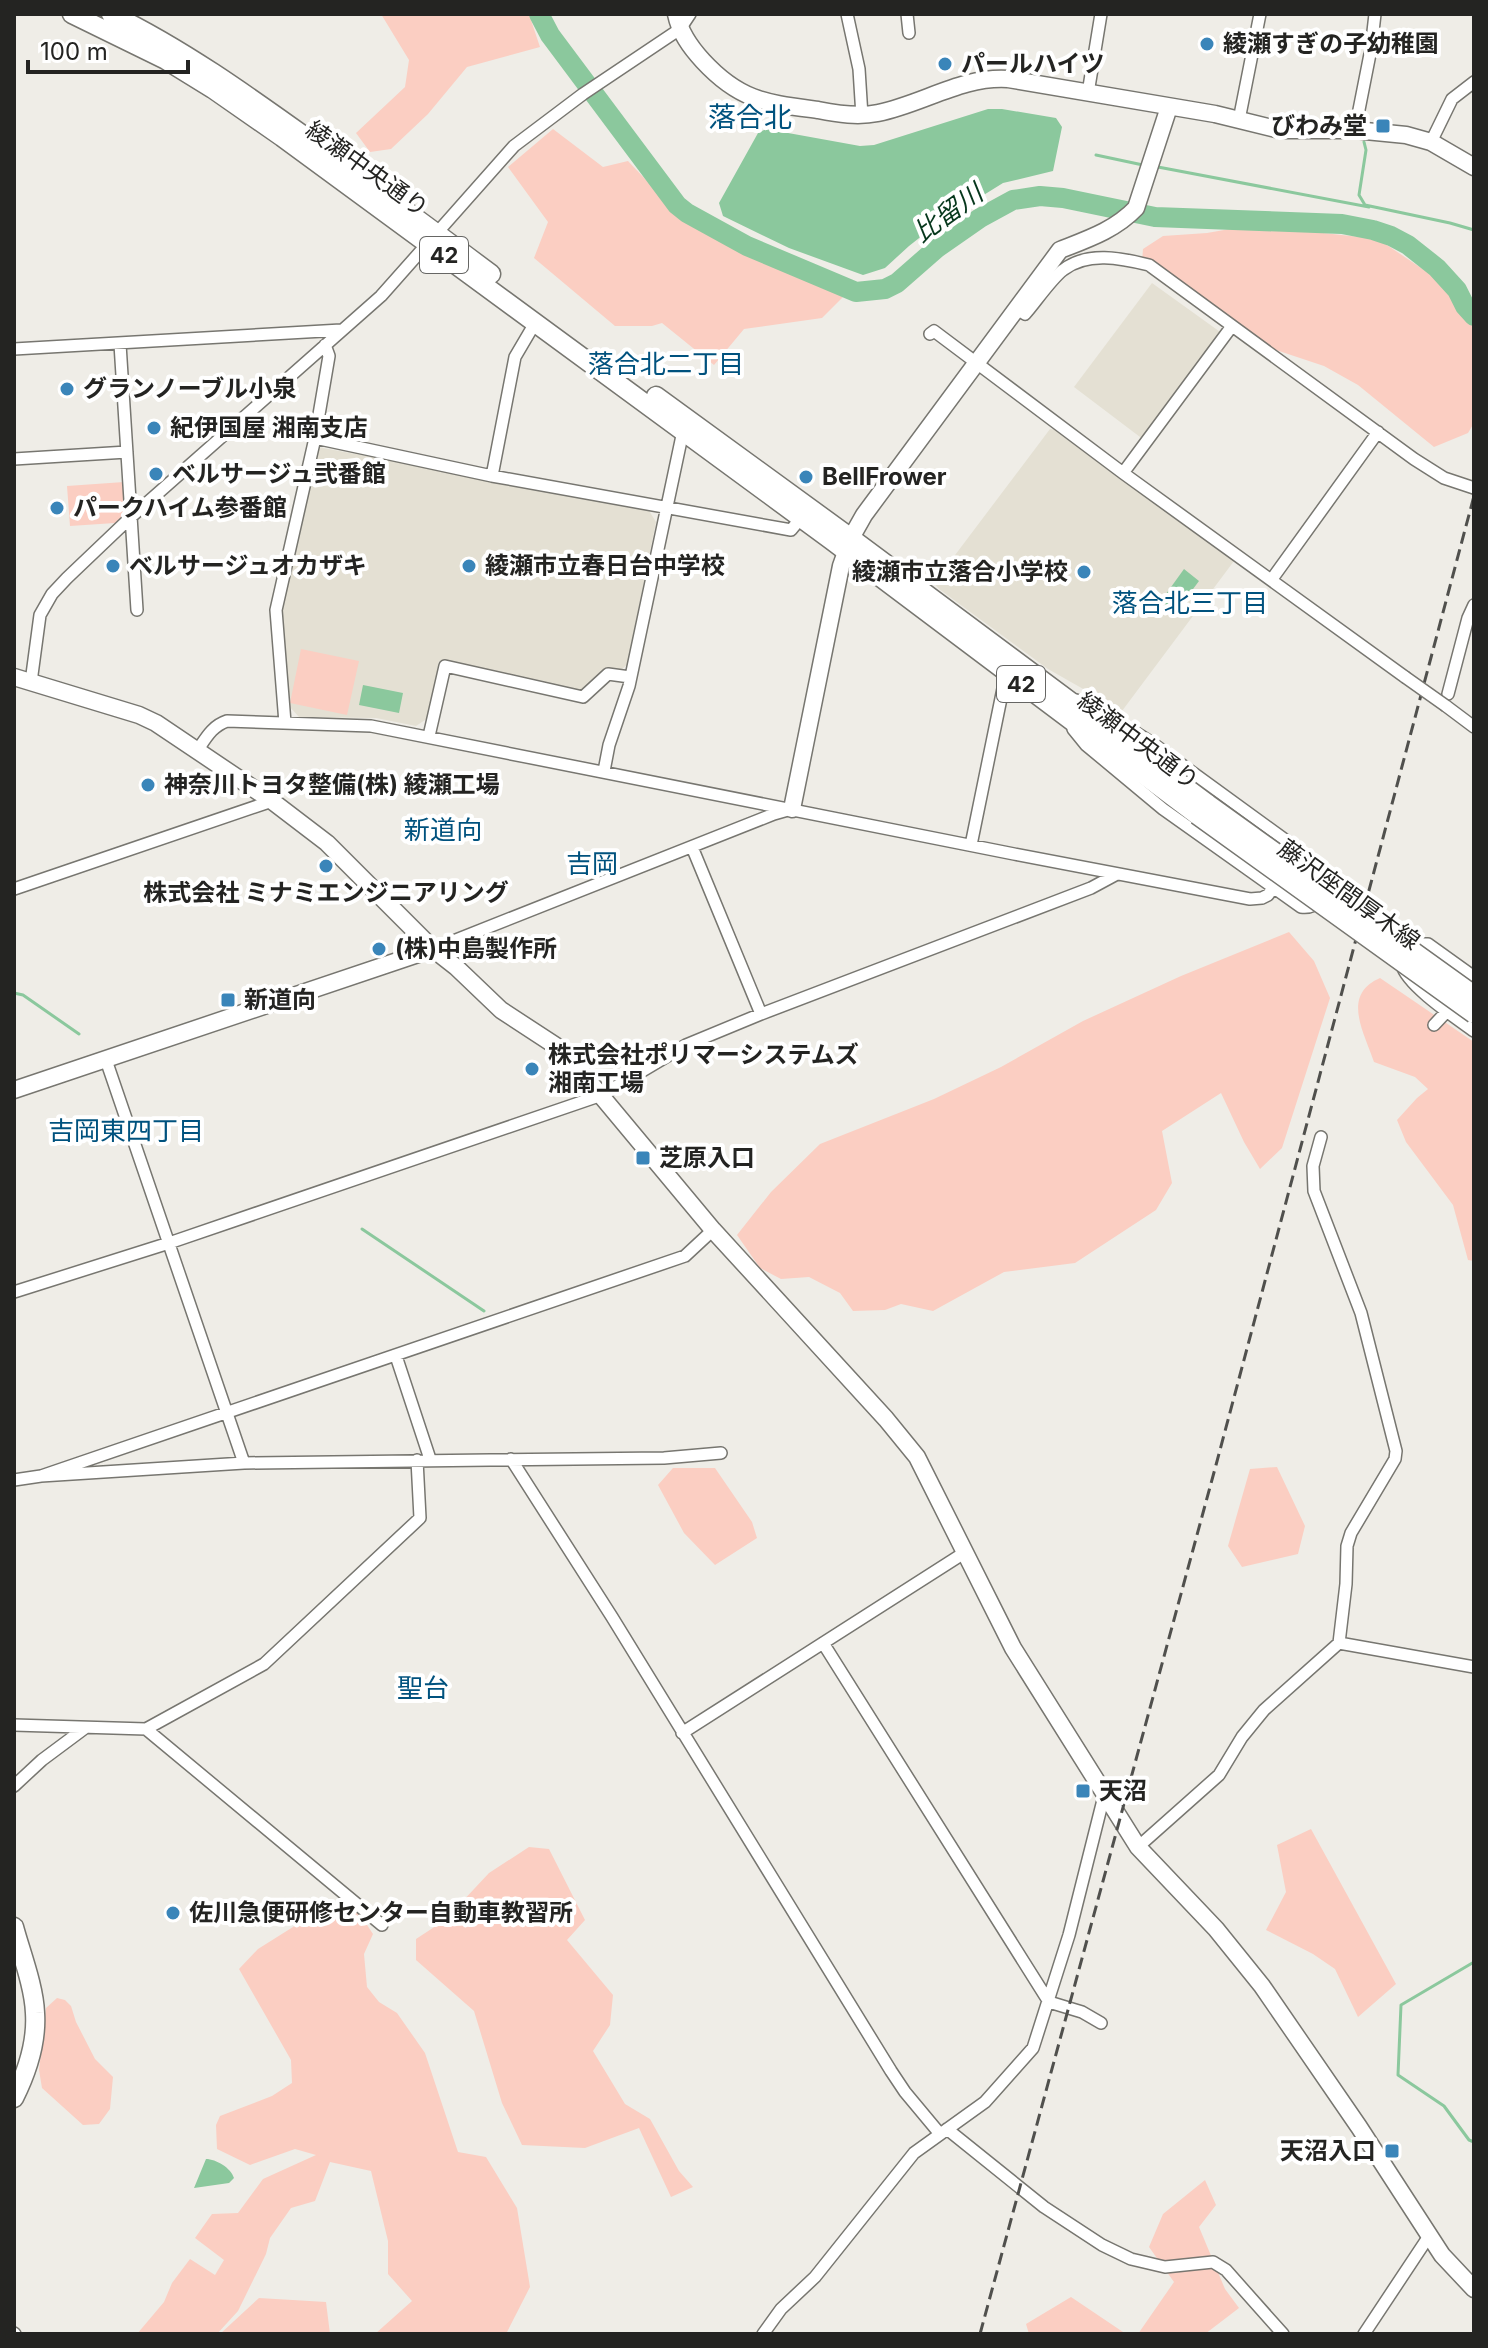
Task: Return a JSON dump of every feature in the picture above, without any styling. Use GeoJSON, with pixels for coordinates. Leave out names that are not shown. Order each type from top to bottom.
{"type":"FeatureCollection","features":[{"type":"Feature","properties":{"kind":"main road","name":"綾瀬中央通り"},"geometry":{"type":"LineString","coordinates":[[72,14],[166,60],[213,89],[542,313],[1203,809]]}},
{"type":"Feature","properties":{"kind":"main road","name":"綾瀬中央通り"},"geometry":{"type":"LineString","coordinates":[[432,238],[535,323],[801,518],[848,544],[1006,674],[1064,706]]}},
{"type":"Feature","properties":{"kind":"main road","name":"藤沢座間厚木線"},"geometry":{"type":"LineString","coordinates":[[1203,809],[1474,995]]}},
{"type":"Feature","properties":{"kind":"main road","name":"藤沢座間厚木線"},"geometry":{"type":"LineString","coordinates":[[1203,809],[1474,1014]]}},
{"type":"Feature","properties":{"kind":"main road"},"geometry":{"type":"LineString","coordinates":[[14,1927],[35,2010],[35,2037],[24,2079],[14,2098]]}},
{"type":"Feature","properties":{"kind":"main road"},"geometry":{"type":"LineString","coordinates":[[14,2084],[29,2032],[31,1991]]}},
{"type":"Feature","properties":{"kind":"street"},"geometry":{"type":"LineString","coordinates":[[31,682],[40,615],[52,594],[131,517],[381,296],[514,146],[690,14]]}},
{"type":"Feature","properties":{"kind":"street"},"geometry":{"type":"LineString","coordinates":[[847,14],[859,69],[862,116]]}},
{"type":"Feature","properties":{"kind":"street"},"geometry":{"type":"LineString","coordinates":[[907,14],[909,33]]}},
{"type":"Feature","properties":{"kind":"street"},"geometry":{"type":"LineString","coordinates":[[1088,93],[1101,14]]}},
{"type":"Feature","properties":{"kind":"street"},"geometry":{"type":"LineString","coordinates":[[1239,120],[1260,14]]}},
{"type":"Feature","properties":{"kind":"street"},"geometry":{"type":"LineString","coordinates":[[1355,130],[1375,14]]}},
{"type":"Feature","properties":{"kind":"street"},"geometry":{"type":"LineString","coordinates":[[678,21],[701,59],[726,84],[771,102],[862,116],[880,113],[974,81],[991,78],[1020,80],[1293,131],[1355,130],[1406,135],[1431,142],[1474,167]]}},
{"type":"Feature","properties":{"kind":"street"},"geometry":{"type":"LineString","coordinates":[[1431,142],[1452,99],[1474,82]]}},
{"type":"Feature","properties":{"kind":"street"},"geometry":{"type":"LineString","coordinates":[[792,809],[848,544],[864,515],[1060,250],[1108,231],[1130,214],[1169,107]]}},
{"type":"Feature","properties":{"kind":"street"},"geometry":{"type":"LineString","coordinates":[[1017,309],[1025,314],[1063,270],[1092,258],[1119,258],[1149,265],[1427,468],[1474,488]]}},
{"type":"Feature","properties":{"kind":"street"},"geometry":{"type":"LineString","coordinates":[[492,476],[515,357],[535,323]]}},
{"type":"Feature","properties":{"kind":"street"},"geometry":{"type":"LineString","coordinates":[[1123,473],[1232,326]]}},
{"type":"Feature","properties":{"kind":"street"},"geometry":{"type":"LineString","coordinates":[[14,349],[342,330]]}},
{"type":"Feature","properties":{"kind":"street"},"geometry":{"type":"LineString","coordinates":[[930,334],[934,331],[1123,473],[1405,677],[1447,700],[1474,727]]}},
{"type":"Feature","properties":{"kind":"street"},"geometry":{"type":"LineString","coordinates":[[120,344],[137,610]]}},
{"type":"Feature","properties":{"kind":"street"},"geometry":{"type":"LineString","coordinates":[[285,723],[276,610],[315,438],[329,356],[325,345]]}},
{"type":"Feature","properties":{"kind":"street"},"geometry":{"type":"LineString","coordinates":[[604,771],[609,745],[629,686],[683,431]]}},
{"type":"Feature","properties":{"kind":"street"},"geometry":{"type":"LineString","coordinates":[[1272,579],[1378,432]]}},
{"type":"Feature","properties":{"kind":"street"},"geometry":{"type":"LineString","coordinates":[[315,438],[492,476],[791,530],[801,518]]}},
{"type":"Feature","properties":{"kind":"street"},"geometry":{"type":"LineString","coordinates":[[14,459],[127,452]]}},
{"type":"Feature","properties":{"kind":"street"},"geometry":{"type":"LineString","coordinates":[[1447,700],[1474,605]]}},
{"type":"Feature","properties":{"kind":"street"},"geometry":{"type":"LineString","coordinates":[[429,736],[445,666],[583,697],[608,674],[630,677]]}},
{"type":"Feature","properties":{"kind":"street"},"geometry":{"type":"LineString","coordinates":[[971,845],[1006,674]]}},
{"type":"Feature","properties":{"kind":"street"},"geometry":{"type":"LineString","coordinates":[[14,677],[139,715],[166,729],[272,801],[327,843],[433,949],[501,1010],[556,1046],[573,1062],[713,1230],[902,1436],[917,1457],[1013,1648],[1138,1847],[1216,1929],[1262,1986],[1429,2236],[1456,2272],[1474,2289]]}},
{"type":"Feature","properties":{"kind":"street"},"geometry":{"type":"LineString","coordinates":[[1091,704],[1152,743],[1327,872],[1330,886],[1315,907],[1301,907],[1163,809],[1086,745],[1064,706],[1091,704]]}},
{"type":"Feature","properties":{"kind":"street"},"geometry":{"type":"LineString","coordinates":[[197,751],[211,731],[227,721],[371,726],[1250,899],[1262,898],[1274,889],[1299,850]]}},
{"type":"Feature","properties":{"kind":"street"},"geometry":{"type":"LineString","coordinates":[[14,889],[272,801]]}},
{"type":"Feature","properties":{"kind":"street"},"geometry":{"type":"LineString","coordinates":[[14,1090],[433,949],[792,809]]}},
{"type":"Feature","properties":{"kind":"street"},"geometry":{"type":"LineString","coordinates":[[692,847],[761,1014]]}},
{"type":"Feature","properties":{"kind":"street"},"geometry":{"type":"LineString","coordinates":[[14,1292],[169,1243],[602,1095],[686,1045],[1091,888],[1117,874]]}},
{"type":"Feature","properties":{"kind":"street"},"geometry":{"type":"LineString","coordinates":[[1434,1025],[1447,1012],[1474,977],[1428,944],[1414,944],[1405,952],[1402,970],[1406,976],[1447,1012],[1474,1031]]}},
{"type":"Feature","properties":{"kind":"street"},"geometry":{"type":"LineString","coordinates":[[106,1060],[244,1463]]}},
{"type":"Feature","properties":{"kind":"street"},"geometry":{"type":"LineString","coordinates":[[1138,1847],[1219,1775],[1242,1737],[1264,1710],[1339,1643],[1347,1546],[1351,1533],[1389,1472],[1396,1451],[1364,1322],[1314,1191],[1313,1166],[1321,1137]]}},
{"type":"Feature","properties":{"kind":"street"},"geometry":{"type":"LineString","coordinates":[[41,1476],[685,1256],[713,1230]]}},
{"type":"Feature","properties":{"kind":"street"},"geometry":{"type":"LineString","coordinates":[[396,1356],[430,1459]]}},
{"type":"Feature","properties":{"kind":"street"},"geometry":{"type":"LineString","coordinates":[[14,1480],[244,1463],[664,1458],[721,1453]]}},
{"type":"Feature","properties":{"kind":"street"},"geometry":{"type":"LineString","coordinates":[[511,1459],[905,2092],[944,2131],[1044,2207],[1102,2245],[1131,2259],[1165,2267],[1213,2262],[1226,2270],[1283,2334]]}},
{"type":"Feature","properties":{"kind":"street"},"geometry":{"type":"LineString","coordinates":[[14,1725],[146,1729],[264,1664],[420,1518],[417,1460]]}},
{"type":"Feature","properties":{"kind":"street"},"geometry":{"type":"LineString","coordinates":[[682,1733],[964,1553]]}},
{"type":"Feature","properties":{"kind":"street"},"geometry":{"type":"LineString","coordinates":[[823,1643],[1049,2002],[1082,2012],[1101,2023]]}},
{"type":"Feature","properties":{"kind":"street"},"geometry":{"type":"LineString","coordinates":[[1339,1643],[1474,1667]]}},
{"type":"Feature","properties":{"kind":"street"},"geometry":{"type":"LineString","coordinates":[[14,1786],[42,1760],[85,1728]]}},
{"type":"Feature","properties":{"kind":"street"},"geometry":{"type":"LineString","coordinates":[[146,1729],[382,1925]]}},
{"type":"Feature","properties":{"kind":"street"},"geometry":{"type":"LineString","coordinates":[[763,2334],[781,2309],[815,2277],[914,2153],[985,2102],[1033,2048],[1049,2002],[1104,1796]]}},
{"type":"Feature","properties":{"kind":"street"},"geometry":{"type":"LineString","coordinates":[[1364,2334],[1429,2236]]}},
{"type":"Feature","properties":{"kind":"shaded area"},"geometry":{"type":"Polygon","coordinates":[[[381,14],[529,14],[540,47],[467,67],[428,114],[391,149],[370,152],[356,133],[405,87],[409,60],[381,14]]]}},
{"type":"Feature","properties":{"kind":"shaded area"},"geometry":{"type":"Polygon","coordinates":[[[553,129],[603,167],[628,161],[684,220],[843,297],[822,318],[744,329],[714,365],[662,323],[615,326],[534,258],[548,222],[508,167],[553,129]]]}},
{"type":"Feature","properties":{"kind":"shaded area"},"geometry":{"type":"Polygon","coordinates":[[[1241,227],[1378,239],[1430,274],[1474,320],[1474,423],[1468,433],[1434,447],[1358,385],[1324,366],[1264,346],[1142,262],[1143,249],[1163,236],[1241,227]]]}},
{"type":"Feature","properties":{"kind":"shaded area"},"geometry":{"type":"Polygon","coordinates":[[[1152,283],[1223,334],[1144,440],[1074,387],[1152,283]]]}},
{"type":"Feature","properties":{"kind":"shaded area","name":"綾瀬市立落合小学校"},"geometry":{"type":"Polygon","coordinates":[[[1050,429],[1058,430],[1234,561],[1122,711],[1048,669],[934,583],[1050,429]]]}},
{"type":"Feature","properties":{"kind":"shaded area","name":"綾瀬市立春日台中学校"},"geometry":{"type":"Polygon","coordinates":[[[318,447],[648,509],[656,522],[627,665],[618,672],[606,669],[588,687],[575,692],[439,661],[428,718],[416,726],[376,718],[299,717],[289,706],[282,610],[318,447]]]}},
{"type":"Feature","properties":{"kind":"shaded area"},"geometry":{"type":"Polygon","coordinates":[[[124,482],[126,513],[115,523],[70,526],[67,486],[124,482]]]}},
{"type":"Feature","properties":{"kind":"shaded area"},"geometry":{"type":"Polygon","coordinates":[[[301,649],[359,661],[347,715],[290,703],[301,649]]]}},
{"type":"Feature","properties":{"kind":"shaded area"},"geometry":{"type":"Polygon","coordinates":[[[1289,932],[1314,961],[1330,998],[1282,1148],[1260,1169],[1221,1093],[1162,1131],[1172,1183],[1156,1210],[1075,1263],[1004,1272],[933,1311],[901,1304],[885,1310],[853,1311],[840,1293],[809,1277],[781,1279],[760,1268],[737,1235],[771,1192],[820,1144],[934,1099],[1001,1067],[1083,1021],[1181,976],[1289,932]]]}},
{"type":"Feature","properties":{"kind":"shaded area"},"geometry":{"type":"Polygon","coordinates":[[[1380,978],[1474,1042],[1474,1261],[1468,1260],[1453,1205],[1406,1142],[1397,1120],[1428,1089],[1415,1077],[1374,1062],[1361,1027],[1358,1004],[1361,994],[1380,978]]]}},
{"type":"Feature","properties":{"kind":"shaded area"},"geometry":{"type":"Polygon","coordinates":[[[1277,1467],[1305,1526],[1298,1554],[1242,1567],[1228,1546],[1250,1469],[1277,1467]]]}},
{"type":"Feature","properties":{"kind":"shaded area"},"geometry":{"type":"Polygon","coordinates":[[[673,1468],[715,1468],[752,1522],[757,1538],[715,1565],[684,1533],[658,1485],[673,1468]]]}},
{"type":"Feature","properties":{"kind":"shaded area"},"geometry":{"type":"Polygon","coordinates":[[[1311,1829],[1396,1984],[1358,2017],[1335,1969],[1266,1930],[1286,1892],[1277,1845],[1311,1829]]]}},
{"type":"Feature","properties":{"kind":"shaded area"},"geometry":{"type":"Polygon","coordinates":[[[529,1847],[549,1849],[585,1920],[567,1940],[613,1995],[610,2025],[593,2051],[625,2104],[650,2119],[679,2171],[693,2187],[671,2197],[639,2128],[585,2148],[522,2145],[502,2103],[474,2011],[416,1960],[416,1939],[445,1920],[489,1873],[529,1847]]]}},
{"type":"Feature","properties":{"kind":"shaded area"},"geometry":{"type":"Polygon","coordinates":[[[322,1901],[353,1910],[373,1934],[364,1954],[367,1987],[379,2002],[397,2013],[425,2053],[458,2152],[486,2157],[517,2208],[530,2287],[506,2334],[375,2334],[412,2301],[388,2274],[388,2241],[371,2171],[330,2162],[315,2201],[291,2208],[270,2238],[266,2254],[238,2311],[217,2334],[137,2334],[164,2302],[172,2283],[190,2259],[215,2275],[224,2260],[195,2238],[212,2214],[238,2213],[263,2179],[316,2155],[295,2149],[250,2165],[217,2149],[216,2125],[220,2116],[272,2096],[292,2083],[291,2060],[239,1969],[258,1949],[293,1927],[322,1901]]]}},
{"type":"Feature","properties":{"kind":"shaded area"},"geometry":{"type":"Polygon","coordinates":[[[57,1998],[71,2006],[95,2059],[113,2077],[110,2109],[99,2124],[83,2125],[42,2088],[39,2070],[46,2008],[57,1998]]]}},
{"type":"Feature","properties":{"kind":"shaded area"},"geometry":{"type":"Polygon","coordinates":[[[1205,2180],[1216,2205],[1199,2227],[1225,2289],[1239,2308],[1205,2334],[1138,2334],[1174,2282],[1149,2247],[1163,2214],[1205,2180]]]}},
{"type":"Feature","properties":{"kind":"shaded area"},"geometry":{"type":"Polygon","coordinates":[[[1071,2297],[1126,2334],[1029,2334],[1026,2324],[1071,2297]]]}},
{"type":"Feature","properties":{"kind":"shaded area"},"geometry":{"type":"Polygon","coordinates":[[[259,2298],[326,2302],[330,2334],[220,2334],[259,2298]]]}},
{"type":"Feature","properties":{"kind":"water"},"geometry":{"type":"Polygon","coordinates":[[[988,109],[1056,118],[1062,127],[1053,171],[1003,183],[937,224],[885,268],[863,275],[789,248],[723,216],[719,203],[758,133],[766,129],[860,146],[874,145],[988,109]]]}},
{"type":"Feature","properties":{"kind":"water"},"geometry":{"type":"Polygon","coordinates":[[[1184,569],[1199,581],[1176,612],[1161,601],[1184,569]]]}},
{"type":"Feature","properties":{"kind":"water"},"geometry":{"type":"Polygon","coordinates":[[[363,685],[403,693],[399,713],[359,705],[363,685]]]}},
{"type":"Feature","properties":{"kind":"water"},"geometry":{"type":"Polygon","coordinates":[[[206,2159],[223,2165],[234,2178],[229,2183],[194,2188],[206,2159]]]}},
{"type":"Feature","properties":{"kind":"waterway","name":"比留川"},"geometry":{"type":"LineString","coordinates":[[539,14],[550,35],[677,205],[747,246],[856,292],[885,289],[897,283],[937,248],[980,218],[1013,200],[1040,196],[1155,217],[1342,224],[1373,230],[1408,245],[1437,268],[1457,290],[1474,316]]}},
{"type":"Feature","properties":{"kind":"waterway"},"geometry":{"type":"LineString","coordinates":[[1364,142],[1366,150],[1359,195],[1365,205],[1474,230]]}},
{"type":"Feature","properties":{"kind":"waterway"},"geometry":{"type":"LineString","coordinates":[[1096,155],[1143,165]]}},
{"type":"Feature","properties":{"kind":"waterway"},"geometry":{"type":"LineString","coordinates":[[1158,167],[1369,207]]}},
{"type":"Feature","properties":{"kind":"waterway"},"geometry":{"type":"LineString","coordinates":[[14,993],[23,995],[79,1034]]}},
{"type":"Feature","properties":{"kind":"waterway"},"geometry":{"type":"LineString","coordinates":[[362,1229],[484,1311]]}},
{"type":"Feature","properties":{"kind":"waterway"},"geometry":{"type":"LineString","coordinates":[[1474,1962],[1401,2005],[1398,2075],[1444,2106],[1469,2140],[1474,2142]]}},
{"type":"Feature","properties":{"kind":"railway"},"geometry":{"type":"LineString","coordinates":[[980,2334],[1474,496]]}},
{"type":"Feature","properties":{"kind":"place","name":"綾瀬すぎの子幼稚園"},"geometry":{"type":"Point","coordinates":[1207,44]}},
{"type":"Feature","properties":{"kind":"place","name":"パールハイツ"},"geometry":{"type":"Point","coordinates":[945,64]}},
{"type":"Feature","properties":{"kind":"place","name":"びわみ堂"},"geometry":{"type":"Point","coordinates":[1383,126]}},
{"type":"Feature","properties":{"kind":"place","name":"グランノーブル小泉"},"geometry":{"type":"Point","coordinates":[67,389]}},
{"type":"Feature","properties":{"kind":"place","name":"紀伊国屋 湘南支店"},"geometry":{"type":"Point","coordinates":[154,428]}},
{"type":"Feature","properties":{"kind":"place","name":"ベルサージュ弐番館"},"geometry":{"type":"Point","coordinates":[156,474]}},
{"type":"Feature","properties":{"kind":"place","name":"BellFrower"},"geometry":{"type":"Point","coordinates":[806,477]}},
{"type":"Feature","properties":{"kind":"place","name":"パークハイム参番館"},"geometry":{"type":"Point","coordinates":[57,508]}},
{"type":"Feature","properties":{"kind":"place","name":"ベルサージュオカザキ"},"geometry":{"type":"Point","coordinates":[113,566]}},
{"type":"Feature","properties":{"kind":"place","name":"綾瀬市立春日台中学校"},"geometry":{"type":"Point","coordinates":[469,566]}},
{"type":"Feature","properties":{"kind":"place","name":"綾瀬市立落合小学校"},"geometry":{"type":"Point","coordinates":[1084,572]}},
{"type":"Feature","properties":{"kind":"place","name":"神奈川トヨタ整備(株) 綾瀬工場"},"geometry":{"type":"Point","coordinates":[148,785]}},
{"type":"Feature","properties":{"kind":"place","name":"株式会社 ミナミエンジニアリング"},"geometry":{"type":"Point","coordinates":[326,866]}},
{"type":"Feature","properties":{"kind":"place","name":"(株)中島製作所"},"geometry":{"type":"Point","coordinates":[379,949]}},
{"type":"Feature","properties":{"kind":"place","name":"新道向"},"geometry":{"type":"Point","coordinates":[228,1000]}},
{"type":"Feature","properties":{"kind":"place","name":"株式会社ポリマーシステムズ 湘南工場"},"geometry":{"type":"Point","coordinates":[532,1069]}},
{"type":"Feature","properties":{"kind":"place","name":"芝原入口"},"geometry":{"type":"Point","coordinates":[643,1158]}},
{"type":"Feature","properties":{"kind":"place","name":"天沼"},"geometry":{"type":"Point","coordinates":[1083,1791]}},
{"type":"Feature","properties":{"kind":"place","name":"佐川急便研修センター自動車教習所"},"geometry":{"type":"Point","coordinates":[173,1913]}},
{"type":"Feature","properties":{"kind":"place","name":"天沼入口"},"geometry":{"type":"Point","coordinates":[1392,2151]}},
{"type":"Feature","properties":{"kind":"district","name":"落合北"},"geometry":{"type":"Point","coordinates":[750,117]}},
{"type":"Feature","properties":{"kind":"district","name":"落合北二丁目"},"geometry":{"type":"Point","coordinates":[666,364]}},
{"type":"Feature","properties":{"kind":"district","name":"落合北三丁目"},"geometry":{"type":"Point","coordinates":[1190,603]}},
{"type":"Feature","properties":{"kind":"district","name":"新道向"},"geometry":{"type":"Point","coordinates":[443,830]}},
{"type":"Feature","properties":{"kind":"district","name":"吉岡"},"geometry":{"type":"Point","coordinates":[592,864]}},
{"type":"Feature","properties":{"kind":"district","name":"吉岡東四丁目"},"geometry":{"type":"Point","coordinates":[126,1131]}},
{"type":"Feature","properties":{"kind":"district","name":"聖台"},"geometry":{"type":"Point","coordinates":[423,1688]}}]}
